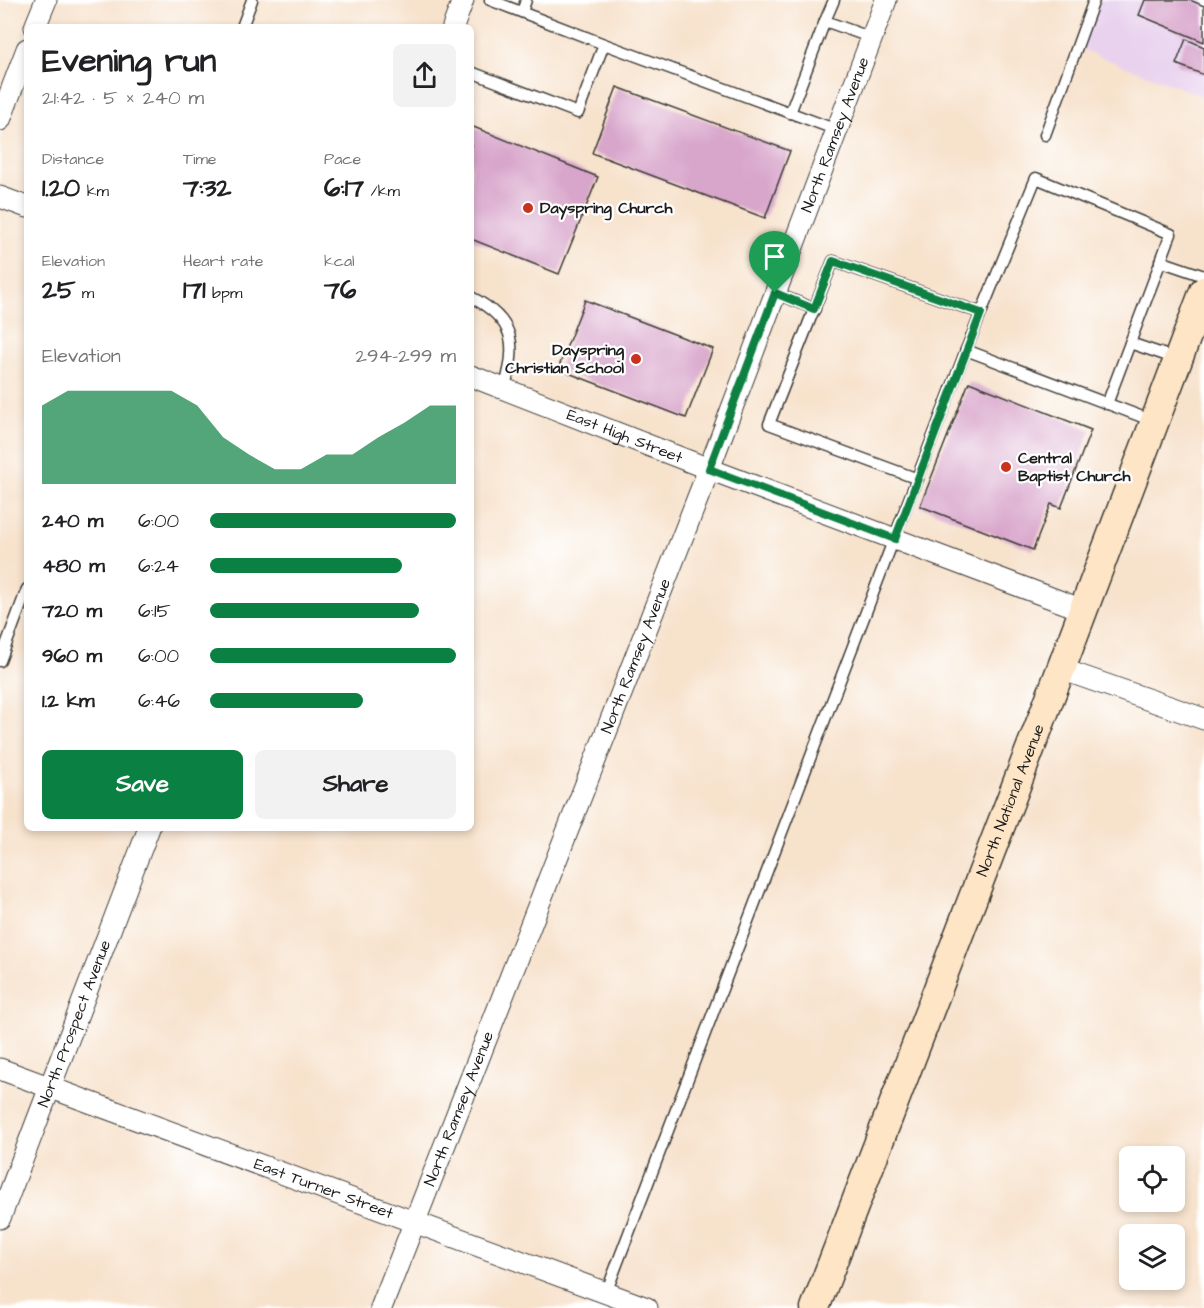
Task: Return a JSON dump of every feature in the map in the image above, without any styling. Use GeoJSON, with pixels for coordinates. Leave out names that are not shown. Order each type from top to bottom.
{"type":"FeatureCollection","features":[{"type":"Feature","properties":{"kind":"main road","name":"North National Avenue"},"geometry":{"type":"LineString","coordinates":[[815,1308],[1204,291]]}},
{"type":"Feature","properties":{"kind":"street"},"geometry":{"type":"LineString","coordinates":[[36,24],[46,0]]}},
{"type":"Feature","properties":{"kind":"street"},"geometry":{"type":"LineString","coordinates":[[454,24],[463,0]]}},
{"type":"Feature","properties":{"kind":"street","name":"North Ramsey Avenue"},"geometry":{"type":"LineString","coordinates":[[381,1308],[709,469],[886,0]]}},
{"type":"Feature","properties":{"kind":"street"},"geometry":{"type":"LineString","coordinates":[[0,120],[24,57]]}},
{"type":"Feature","properties":{"kind":"street"},"geometry":{"type":"LineString","coordinates":[[0,196],[24,206]]}},
{"type":"Feature","properties":{"kind":"street","name":"East High Street"},"geometry":{"type":"LineString","coordinates":[[474,377],[709,469],[1083,610]]}},
{"type":"Feature","properties":{"kind":"street"},"geometry":{"type":"LineString","coordinates":[[1061,669],[1204,719]]}},
{"type":"Feature","properties":{"kind":"street","name":"North Prospect Avenue"},"geometry":{"type":"LineString","coordinates":[[0,1218],[148,831]]}},
{"type":"Feature","properties":{"kind":"street","name":"East Turner Street"},"geometry":{"type":"LineString","coordinates":[[0,1069],[647,1308]]}},
{"type":"Feature","properties":{"kind":"lane"},"geometry":{"type":"LineString","coordinates":[[243,24],[252,0]]}},
{"type":"Feature","properties":{"kind":"lane"},"geometry":{"type":"LineString","coordinates":[[490,0],[837,130]]}},
{"type":"Feature","properties":{"kind":"lane"},"geometry":{"type":"LineString","coordinates":[[522,12],[526,0]]}},
{"type":"Feature","properties":{"kind":"lane"},"geometry":{"type":"LineString","coordinates":[[790,113],[834,0]]}},
{"type":"Feature","properties":{"kind":"lane"},"geometry":{"type":"LineString","coordinates":[[1045,135],[1094,0]]}},
{"type":"Feature","properties":{"kind":"lane"},"geometry":{"type":"LineString","coordinates":[[825,21],[872,38]]}},
{"type":"Feature","properties":{"kind":"lane"},"geometry":{"type":"LineString","coordinates":[[474,73],[578,113],[604,44]]}},
{"type":"Feature","properties":{"kind":"lane"},"geometry":{"type":"LineString","coordinates":[[606,1293],[966,350],[1036,178],[1171,234],[1107,404]]}},
{"type":"Feature","properties":{"kind":"lane"},"geometry":{"type":"LineString","coordinates":[[918,479],[769,424],[833,261],[981,313]]}},
{"type":"Feature","properties":{"kind":"lane"},"geometry":{"type":"LineString","coordinates":[[1161,261],[1204,276]]}},
{"type":"Feature","properties":{"kind":"lane"},"geometry":{"type":"LineString","coordinates":[[775,293],[814,309]]}},
{"type":"Feature","properties":{"kind":"lane"},"geometry":{"type":"LineString","coordinates":[[474,299],[498,315],[507,326],[511,338],[512,364],[504,389]]}},
{"type":"Feature","properties":{"kind":"lane"},"geometry":{"type":"LineString","coordinates":[[1130,343],[1178,359]]}},
{"type":"Feature","properties":{"kind":"lane"},"geometry":{"type":"LineString","coordinates":[[966,350],[1155,422]]}},
{"type":"Feature","properties":{"kind":"lane"},"geometry":{"type":"LineString","coordinates":[[0,661],[24,598]]}},
{"type":"Feature","properties":{"kind":"shaded area"},"geometry":{"type":"Polygon","coordinates":[[[1093,0],[1204,0],[1204,97],[1075,47],[1093,0]]]}},
{"type":"Feature","properties":{"kind":"building"},"geometry":{"type":"Polygon","coordinates":[[[1145,0],[1190,0],[1204,6],[1204,42],[1139,15],[1145,0]]]}},
{"type":"Feature","properties":{"kind":"building"},"geometry":{"type":"Polygon","coordinates":[[[1186,39],[1204,47],[1204,75],[1176,64],[1186,39]]]}},
{"type":"Feature","properties":{"kind":"building"},"geometry":{"type":"Polygon","coordinates":[[[617,87],[790,151],[765,218],[592,153],[617,87]]]}},
{"type":"Feature","properties":{"kind":"building","name":"Dayspring Church"},"geometry":{"type":"Polygon","coordinates":[[[474,127],[598,177],[559,274],[474,240],[474,127]]]}},
{"type":"Feature","properties":{"kind":"building","name":"Dayspring Christian School"},"geometry":{"type":"Polygon","coordinates":[[[585,300],[713,349],[686,418],[558,369],[585,300]]]}},
{"type":"Feature","properties":{"kind":"building","name":"Central Baptist Church"},"geometry":{"type":"Polygon","coordinates":[[[969,382],[1091,430],[1061,508],[1051,504],[1033,550],[920,506],[969,382]]]}},
{"type":"Feature","properties":{"kind":"place","name":"Dayspring Church"},"geometry":{"type":"Point","coordinates":[528,208]}},
{"type":"Feature","properties":{"kind":"place","name":"Dayspring Christian School"},"geometry":{"type":"Point","coordinates":[636,359]}},
{"type":"Feature","properties":{"kind":"place","name":"Central Baptist Church"},"geometry":{"type":"Point","coordinates":[1006,467]}},
{"type":"Feature","properties":{"kind":"route"},"geometry":{"type":"LineString","coordinates":[[833,261],[981,313],[895,539],[709,469],[775,293],[814,309],[833,261]]}}]}
